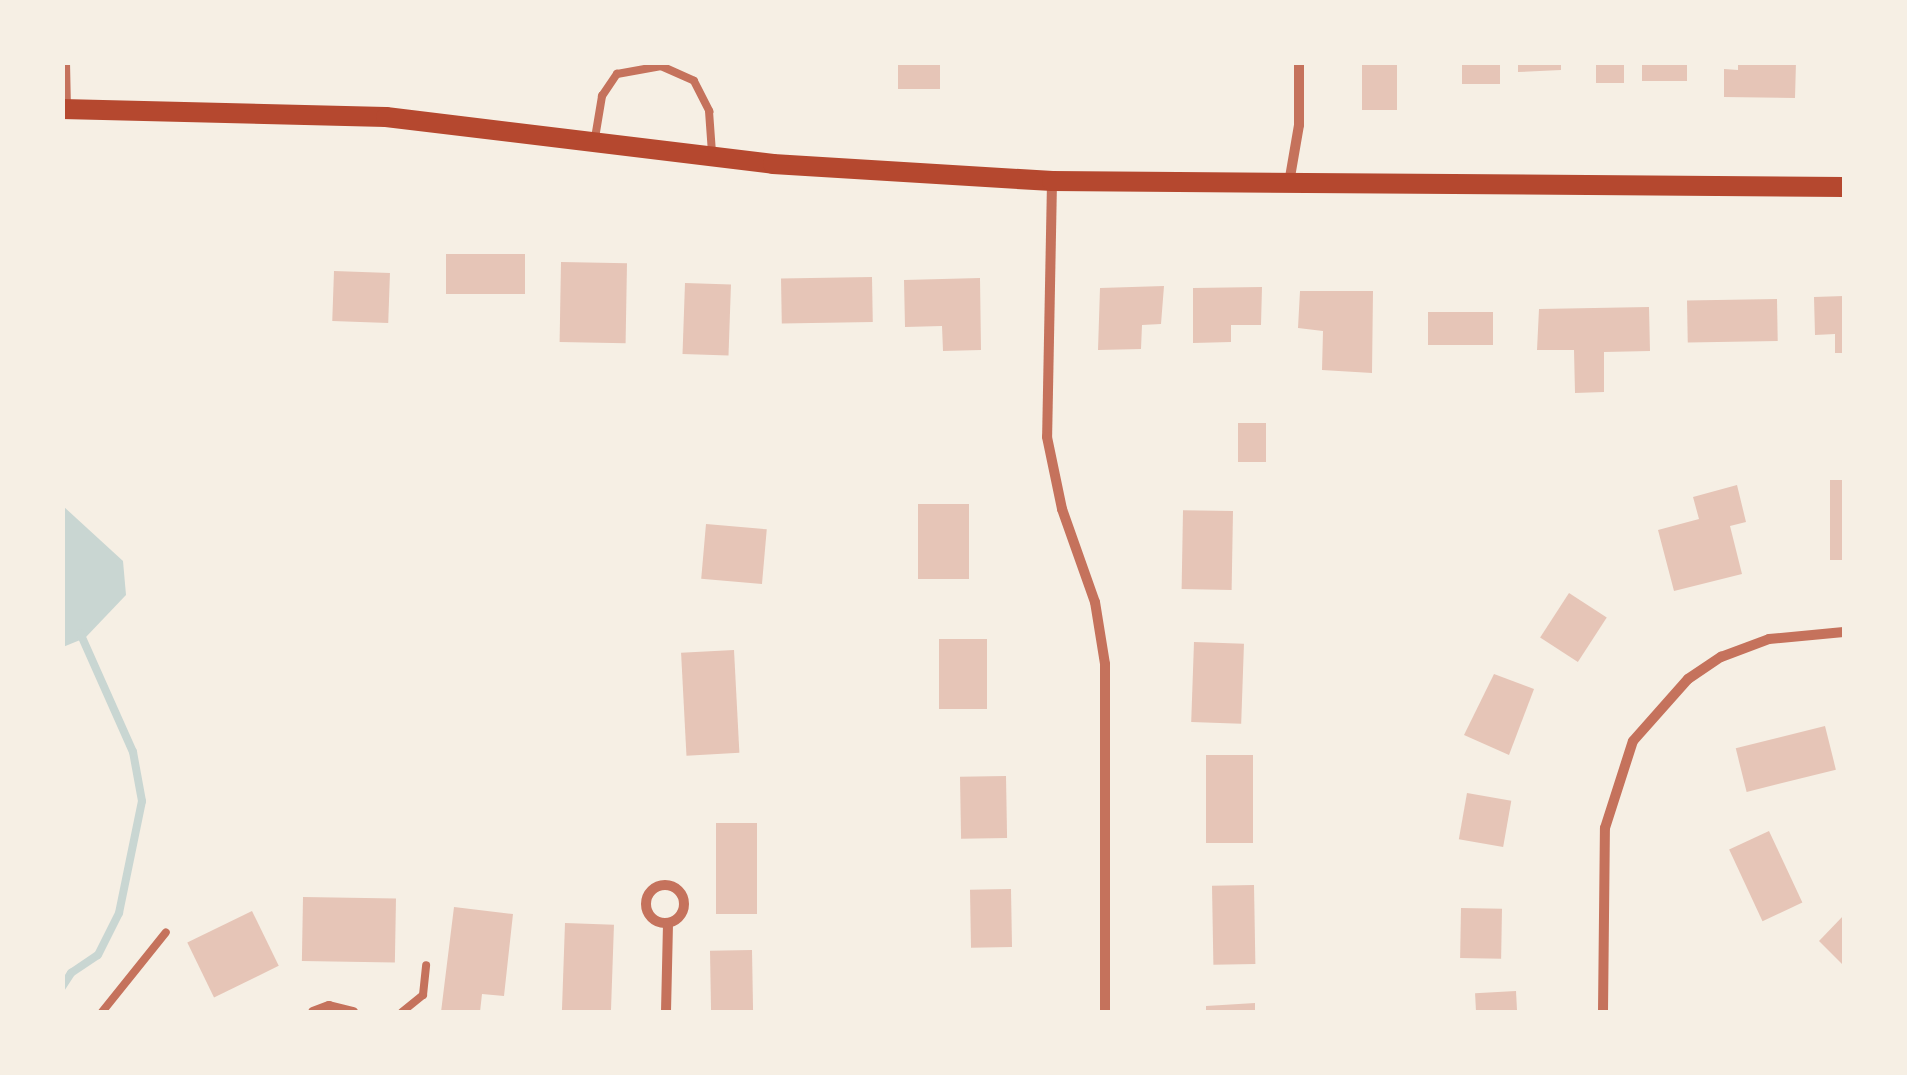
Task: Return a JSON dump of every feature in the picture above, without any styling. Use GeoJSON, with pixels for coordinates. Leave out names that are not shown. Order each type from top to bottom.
{"type":"FeatureCollection","features":[{"type":"Feature","properties":{"kind":"main road"},"geometry":{"type":"LineString","coordinates":[[64,109],[386,118],[712,157],[1052,181],[1844,187]]}},
{"type":"Feature","properties":{"kind":"street"},"geometry":{"type":"LineString","coordinates":[[64,109],[65,62]]}},
{"type":"Feature","properties":{"kind":"street"},"geometry":{"type":"LineString","coordinates":[[1288,184],[1299,126],[1299,62]]}},
{"type":"Feature","properties":{"kind":"street"},"geometry":{"type":"LineString","coordinates":[[1052,181],[1047,438],[1062,509],[1095,602],[1105,664],[1105,1012]]}},
{"type":"Feature","properties":{"kind":"street"},"geometry":{"type":"LineString","coordinates":[[1604,1012],[1605,828],[1634,741],[1688,679],[1721,657],[1769,639],[1844,632]]}},
{"type":"Feature","properties":{"kind":"street"},"geometry":{"type":"LineString","coordinates":[[666,1012],[668,923]]}},
{"type":"Feature","properties":{"kind":"street"},"geometry":{"type":"LineString","coordinates":[[312,1012],[329,1006],[353,1012]]}},
{"type":"Feature","properties":{"kind":"lane"},"geometry":{"type":"LineString","coordinates":[[595,143],[602,96],[617,74],[662,66],[694,81],[709,111],[712,157]]}},
{"type":"Feature","properties":{"kind":"lane"},"geometry":{"type":"LineString","coordinates":[[102,1012],[166,932]]}},
{"type":"Feature","properties":{"kind":"lane"},"geometry":{"type":"LineString","coordinates":[[402,1012],[422,995],[426,965]]}},
{"type":"Feature","properties":{"kind":"shaded area"},"geometry":{"type":"Polygon","coordinates":[[[63,506],[123,561],[126,595],[85,638],[63,647],[63,506]]]}},
{"type":"Feature","properties":{"kind":"building"},"geometry":{"type":"Polygon","coordinates":[[[898,62],[940,62],[940,89],[898,89],[898,62]]]}},
{"type":"Feature","properties":{"kind":"building"},"geometry":{"type":"Polygon","coordinates":[[[1362,62],[1397,62],[1397,110],[1362,110],[1362,62]]]}},
{"type":"Feature","properties":{"kind":"building"},"geometry":{"type":"Polygon","coordinates":[[[1462,62],[1500,62],[1500,84],[1462,84],[1462,62]]]}},
{"type":"Feature","properties":{"kind":"building"},"geometry":{"type":"Polygon","coordinates":[[[1518,62],[1561,62],[1561,70],[1518,72],[1518,62]]]}},
{"type":"Feature","properties":{"kind":"building"},"geometry":{"type":"Polygon","coordinates":[[[1596,62],[1624,62],[1624,83],[1596,83],[1596,62]]]}},
{"type":"Feature","properties":{"kind":"building"},"geometry":{"type":"Polygon","coordinates":[[[1642,62],[1687,62],[1687,81],[1642,81],[1642,62]]]}},
{"type":"Feature","properties":{"kind":"building"},"geometry":{"type":"Polygon","coordinates":[[[1738,62],[1796,62],[1795,98],[1724,97],[1724,69],[1738,70],[1738,62]]]}},
{"type":"Feature","properties":{"kind":"building"},"geometry":{"type":"Polygon","coordinates":[[[446,254],[525,254],[525,294],[446,294],[446,254]]]}},
{"type":"Feature","properties":{"kind":"building"},"geometry":{"type":"Polygon","coordinates":[[[561,262],[627,263],[626,343],[560,342],[561,262]]]}},
{"type":"Feature","properties":{"kind":"building"},"geometry":{"type":"Polygon","coordinates":[[[334,271],[390,273],[388,323],[332,321],[334,271]]]}},
{"type":"Feature","properties":{"kind":"building"},"geometry":{"type":"Polygon","coordinates":[[[872,277],[873,322],[782,324],[781,279],[872,277]]]}},
{"type":"Feature","properties":{"kind":"building"},"geometry":{"type":"Polygon","coordinates":[[[980,278],[981,350],[943,351],[942,326],[905,327],[904,280],[980,278]]]}},
{"type":"Feature","properties":{"kind":"building"},"geometry":{"type":"Polygon","coordinates":[[[685,283],[731,285],[728,356],[683,354],[685,283]]]}},
{"type":"Feature","properties":{"kind":"building"},"geometry":{"type":"Polygon","coordinates":[[[1164,286],[1161,324],[1142,325],[1141,349],[1098,350],[1100,288],[1164,286]]]}},
{"type":"Feature","properties":{"kind":"building"},"geometry":{"type":"Polygon","coordinates":[[[1262,287],[1261,325],[1231,325],[1231,342],[1193,343],[1193,288],[1262,287]]]}},
{"type":"Feature","properties":{"kind":"building"},"geometry":{"type":"Polygon","coordinates":[[[1300,291],[1373,291],[1372,373],[1322,370],[1323,331],[1298,328],[1300,291]]]}},
{"type":"Feature","properties":{"kind":"building"},"geometry":{"type":"Polygon","coordinates":[[[1844,296],[1844,353],[1835,353],[1835,334],[1815,335],[1814,297],[1844,296]]]}},
{"type":"Feature","properties":{"kind":"building"},"geometry":{"type":"Polygon","coordinates":[[[1777,299],[1778,341],[1688,343],[1687,301],[1777,299]]]}},
{"type":"Feature","properties":{"kind":"building"},"geometry":{"type":"Polygon","coordinates":[[[1649,307],[1650,351],[1604,352],[1604,392],[1575,393],[1574,350],[1537,350],[1539,309],[1649,307]]]}},
{"type":"Feature","properties":{"kind":"building"},"geometry":{"type":"Polygon","coordinates":[[[1428,312],[1493,312],[1493,345],[1428,345],[1428,312]]]}},
{"type":"Feature","properties":{"kind":"building"},"geometry":{"type":"Polygon","coordinates":[[[1238,423],[1266,423],[1266,462],[1238,462],[1238,423]]]}},
{"type":"Feature","properties":{"kind":"building"},"geometry":{"type":"Polygon","coordinates":[[[1830,480],[1844,480],[1844,560],[1830,560],[1830,480]]]}},
{"type":"Feature","properties":{"kind":"building"},"geometry":{"type":"Polygon","coordinates":[[[1737,485],[1746,522],[1730,526],[1742,574],[1674,591],[1658,530],[1699,519],[1693,497],[1737,485]]]}},
{"type":"Feature","properties":{"kind":"building"},"geometry":{"type":"Polygon","coordinates":[[[918,504],[969,504],[969,579],[918,579],[918,504]]]}},
{"type":"Feature","properties":{"kind":"building"},"geometry":{"type":"Polygon","coordinates":[[[1183,510],[1233,511],[1232,590],[1182,589],[1183,510]]]}},
{"type":"Feature","properties":{"kind":"building"},"geometry":{"type":"Polygon","coordinates":[[[706,524],[767,529],[762,584],[701,579],[706,524]]]}},
{"type":"Feature","properties":{"kind":"building"},"geometry":{"type":"Polygon","coordinates":[[[1569,593],[1607,618],[1578,662],[1540,637],[1569,593]]]}},
{"type":"Feature","properties":{"kind":"building"},"geometry":{"type":"Polygon","coordinates":[[[939,639],[987,639],[987,709],[939,709],[939,639]]]}},
{"type":"Feature","properties":{"kind":"building"},"geometry":{"type":"Polygon","coordinates":[[[1194,642],[1244,644],[1241,724],[1191,722],[1194,642]]]}},
{"type":"Feature","properties":{"kind":"building"},"geometry":{"type":"Polygon","coordinates":[[[734,650],[739,753],[686,756],[681,653],[734,650]]]}},
{"type":"Feature","properties":{"kind":"building"},"geometry":{"type":"Polygon","coordinates":[[[1494,674],[1534,689],[1509,755],[1464,735],[1494,674]]]}},
{"type":"Feature","properties":{"kind":"building"},"geometry":{"type":"Polygon","coordinates":[[[1825,726],[1836,770],[1747,792],[1736,748],[1825,726]]]}},
{"type":"Feature","properties":{"kind":"building"},"geometry":{"type":"Polygon","coordinates":[[[1206,755],[1253,755],[1253,843],[1206,843],[1206,755]]]}},
{"type":"Feature","properties":{"kind":"building"},"geometry":{"type":"Polygon","coordinates":[[[1006,776],[1007,838],[961,839],[960,777],[1006,776]]]}},
{"type":"Feature","properties":{"kind":"building"},"geometry":{"type":"Polygon","coordinates":[[[1467,793],[1511,801],[1503,847],[1459,839],[1467,793]]]}},
{"type":"Feature","properties":{"kind":"building"},"geometry":{"type":"Polygon","coordinates":[[[716,823],[757,823],[757,914],[716,914],[716,823]]]}},
{"type":"Feature","properties":{"kind":"building"},"geometry":{"type":"Polygon","coordinates":[[[1769,831],[1802,903],[1763,921],[1729,850],[1769,831]]]}},
{"type":"Feature","properties":{"kind":"building"},"geometry":{"type":"Polygon","coordinates":[[[1254,885],[1255,964],[1213,965],[1212,886],[1254,885]]]}},
{"type":"Feature","properties":{"kind":"building"},"geometry":{"type":"Polygon","coordinates":[[[1011,889],[1012,947],[971,948],[970,890],[1011,889]]]}},
{"type":"Feature","properties":{"kind":"building"},"geometry":{"type":"Polygon","coordinates":[[[303,897],[396,899],[395,963],[302,961],[303,897]]]}},
{"type":"Feature","properties":{"kind":"building"},"geometry":{"type":"Polygon","coordinates":[[[454,907],[513,914],[504,996],[482,994],[480,1012],[441,1012],[454,907]]]}},
{"type":"Feature","properties":{"kind":"building"},"geometry":{"type":"Polygon","coordinates":[[[1461,908],[1502,909],[1501,959],[1460,958],[1461,908]]]}},
{"type":"Feature","properties":{"kind":"building"},"geometry":{"type":"Polygon","coordinates":[[[252,911],[279,966],[214,997],[187,943],[252,911]]]}},
{"type":"Feature","properties":{"kind":"building"},"geometry":{"type":"Polygon","coordinates":[[[1844,915],[1844,966],[1819,941],[1844,915]]]}},
{"type":"Feature","properties":{"kind":"building"},"geometry":{"type":"Polygon","coordinates":[[[565,923],[614,925],[611,1012],[562,1012],[565,923]]]}},
{"type":"Feature","properties":{"kind":"building"},"geometry":{"type":"Polygon","coordinates":[[[752,950],[753,1012],[711,1012],[710,951],[752,950]]]}},
{"type":"Feature","properties":{"kind":"building"},"geometry":{"type":"Polygon","coordinates":[[[1516,991],[1517,1012],[1476,1012],[1475,993],[1516,991]]]}},
{"type":"Feature","properties":{"kind":"building"},"geometry":{"type":"Polygon","coordinates":[[[1255,1003],[1255,1012],[1206,1012],[1206,1006],[1255,1003]]]}},
{"type":"Feature","properties":{"kind":"waterway"},"geometry":{"type":"LineString","coordinates":[[62,987],[71,973],[98,955],[119,913],[142,801],[133,752],[80,633]]}}]}
